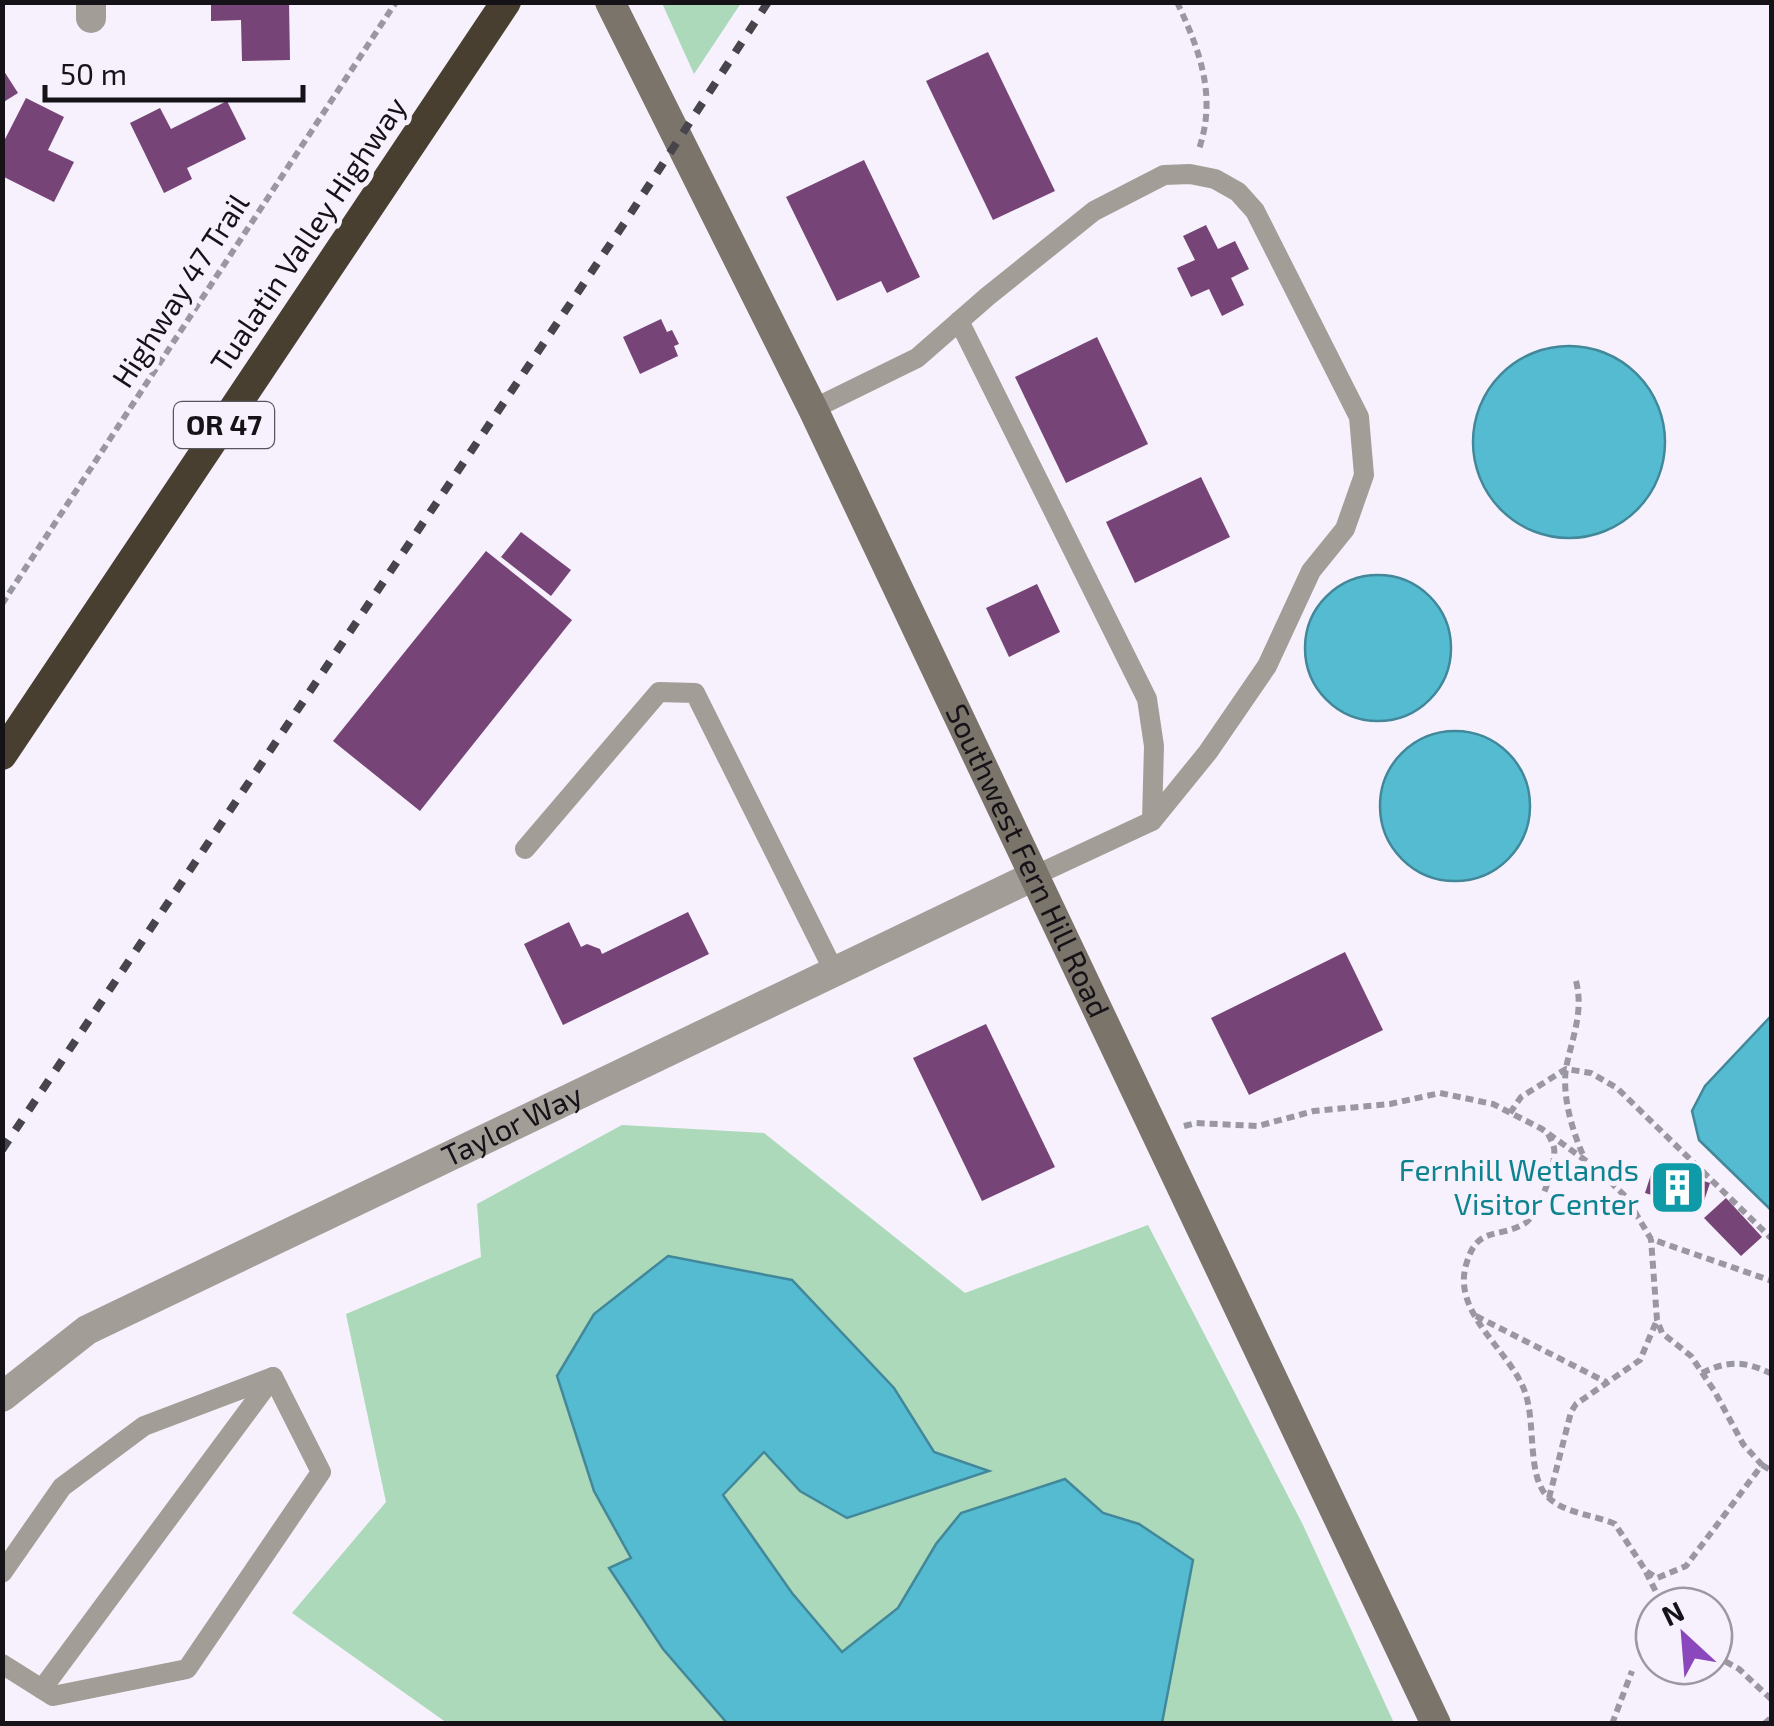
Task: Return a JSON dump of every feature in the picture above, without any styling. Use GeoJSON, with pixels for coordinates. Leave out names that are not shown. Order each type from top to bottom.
{"type":"FeatureCollection","features":[{"type":"Feature","properties":{"kind":"highway","name":"Tualatin Valley Highway"},"geometry":{"type":"LineString","coordinates":[[2,754],[506,2]]}},
{"type":"Feature","properties":{"kind":"street","name":"Southwest Fern Hill Road"},"geometry":{"type":"LineString","coordinates":[[610,2],[813,409],[1436,1724]]}},
{"type":"Feature","properties":{"kind":"street","name":"Taylor Way"},"geometry":{"type":"LineString","coordinates":[[2,1397],[87,1330],[1036,875]]}},
{"type":"Feature","properties":{"kind":"lane"},"geometry":{"type":"LineString","coordinates":[[813,409],[917,358],[1094,211],[1164,176],[1190,174],[1215,179],[1238,192],[1256,211],[1359,417],[1364,476],[1344,529],[1311,571],[1267,666],[1208,752],[1152,822],[1036,875]]}},
{"type":"Feature","properties":{"kind":"lane"},"geometry":{"type":"LineString","coordinates":[[959,320],[1146,699],[1154,746],[1152,822]]}},
{"type":"Feature","properties":{"kind":"lane"},"geometry":{"type":"LineString","coordinates":[[526,849],[659,692],[695,693],[834,972]]}},
{"type":"Feature","properties":{"kind":"lane"},"geometry":{"type":"LineString","coordinates":[[2,1573],[62,1487],[144,1426],[273,1377]]}},
{"type":"Feature","properties":{"kind":"lane"},"geometry":{"type":"LineString","coordinates":[[2,1664],[53,1696],[187,1669],[321,1472],[273,1377]]}},
{"type":"Feature","properties":{"kind":"lane"},"geometry":{"type":"LineString","coordinates":[[42,1689],[273,1377]]}},
{"type":"Feature","properties":{"kind":"path","name":"Highway 47 Trail"},"geometry":{"type":"LineString","coordinates":[[2,604],[396,2]]}},
{"type":"Feature","properties":{"kind":"path"},"geometry":{"type":"LineString","coordinates":[[1176,2],[1206,77],[1204,134],[1190,174]]}},
{"type":"Feature","properties":{"kind":"path"},"geometry":{"type":"LineString","coordinates":[[1576,981],[1580,996],[1566,1089],[1584,1159]]}},
{"type":"Feature","properties":{"kind":"path"},"geometry":{"type":"LineString","coordinates":[[1510,1113],[1521,1097],[1566,1069],[1591,1074],[1618,1088],[1772,1239]]}},
{"type":"Feature","properties":{"kind":"path"},"geometry":{"type":"LineString","coordinates":[[1158,1132],[1196,1123],[1258,1126],[1314,1111],[1390,1104],[1440,1093],[1492,1104],[1510,1113],[1584,1159],[1626,1197],[1652,1239],[1657,1320],[1662,1332],[1690,1356],[1743,1444],[1772,1471]]}},
{"type":"Feature","properties":{"kind":"path"},"geometry":{"type":"LineString","coordinates":[[1548,1134],[1554,1162],[1531,1218],[1515,1227],[1490,1232],[1470,1255],[1464,1278],[1469,1306],[1515,1370],[1525,1392],[1534,1438],[1534,1474],[1549,1498],[1621,1529],[1653,1586]]}},
{"type":"Feature","properties":{"kind":"path"},"geometry":{"type":"LineString","coordinates":[[1652,1239],[1772,1281]]}},
{"type":"Feature","properties":{"kind":"path"},"geometry":{"type":"LineString","coordinates":[[1475,1316],[1606,1382]]}},
{"type":"Feature","properties":{"kind":"path"},"geometry":{"type":"LineString","coordinates":[[1549,1498],[1576,1404],[1640,1360],[1657,1320]]}},
{"type":"Feature","properties":{"kind":"path"},"geometry":{"type":"LineString","coordinates":[[1702,1373],[1736,1362],[1772,1374]]}},
{"type":"Feature","properties":{"kind":"path"},"geometry":{"type":"LineString","coordinates":[[1646,1571],[1657,1578],[1686,1566],[1762,1465]]}},
{"type":"Feature","properties":{"kind":"path"},"geometry":{"type":"LineString","coordinates":[[1734,1666],[1772,1700]]}},
{"type":"Feature","properties":{"kind":"path"},"geometry":{"type":"LineString","coordinates":[[1612,1724],[1632,1670]]}},
{"type":"Feature","properties":{"kind":"path"},"geometry":{"type":"LineString","coordinates":[[1764,1724],[1772,1717]]}},
{"type":"Feature","properties":{"kind":"green space"},"geometry":{"type":"Polygon","coordinates":[[[662,2],[741,3],[694,74],[662,2]]]}},
{"type":"Feature","properties":{"kind":"green space"},"geometry":{"type":"Polygon","coordinates":[[[622,1125],[764,1133],[965,1293],[1148,1225],[1303,1525],[1394,1723],[447,1723],[292,1613],[386,1502],[346,1314],[481,1257],[477,1204],[622,1125]]]}},
{"type":"Feature","properties":{"kind":"water"},"geometry":{"type":"Polygon","coordinates":[[[1569,346],[1606,354],[1637,374],[1657,405],[1665,442],[1657,479],[1637,510],[1606,530],[1569,538],[1532,530],[1501,510],[1481,479],[1473,442],[1481,405],[1501,374],[1532,354],[1569,346]]]}},
{"type":"Feature","properties":{"kind":"water"},"geometry":{"type":"Polygon","coordinates":[[[1378,575],[1406,581],[1429,597],[1445,620],[1451,648],[1445,676],[1429,699],[1406,715],[1378,721],[1350,715],[1327,699],[1311,676],[1305,648],[1311,620],[1327,597],[1350,581],[1378,575]]]}},
{"type":"Feature","properties":{"kind":"water"},"geometry":{"type":"Polygon","coordinates":[[[1455,731],[1484,737],[1508,753],[1524,777],[1530,806],[1524,835],[1508,859],[1484,875],[1455,881],[1426,875],[1402,859],[1386,835],[1380,806],[1386,777],[1402,753],[1426,737],[1455,731]]]}},
{"type":"Feature","properties":{"kind":"water"},"geometry":{"type":"Polygon","coordinates":[[[1771,1016],[1771,1210],[1699,1140],[1692,1111],[1705,1086],[1771,1016]]]}},
{"type":"Feature","properties":{"kind":"water"},"geometry":{"type":"Polygon","coordinates":[[[668,1256],[792,1280],[894,1388],[934,1452],[989,1471],[847,1518],[800,1491],[764,1452],[723,1495],[792,1593],[842,1652],[898,1608],[936,1544],[961,1513],[1065,1479],[1103,1513],[1139,1524],[1193,1560],[1162,1723],[727,1723],[663,1649],[609,1568],[631,1558],[594,1491],[557,1376],[594,1314],[668,1256]]]}},
{"type":"Feature","properties":{"kind":"building"},"geometry":{"type":"Polygon","coordinates":[[[211,2],[289,2],[290,60],[242,61],[241,20],[211,21],[211,2]]]}},
{"type":"Feature","properties":{"kind":"building"},"geometry":{"type":"Polygon","coordinates":[[[988,52],[1055,191],[993,220],[926,81],[988,52]]]}},
{"type":"Feature","properties":{"kind":"building"},"geometry":{"type":"Polygon","coordinates":[[[2,68],[18,93],[2,103],[2,68]]]}},
{"type":"Feature","properties":{"kind":"building"},"geometry":{"type":"Polygon","coordinates":[[[26,98],[64,117],[48,150],[74,162],[54,202],[2,176],[2,145],[26,98]]]}},
{"type":"Feature","properties":{"kind":"building"},"geometry":{"type":"Polygon","coordinates":[[[227,101],[246,139],[187,168],[192,179],[164,193],[130,123],[160,108],[171,129],[227,101]]]}},
{"type":"Feature","properties":{"kind":"building"},"geometry":{"type":"Polygon","coordinates":[[[864,160],[920,277],[887,293],[881,281],[837,301],[786,197],[864,160]]]}},
{"type":"Feature","properties":{"kind":"building"},"geometry":{"type":"Polygon","coordinates":[[[1206,225],[1218,249],[1235,241],[1249,269],[1231,278],[1244,305],[1222,316],[1209,289],[1191,297],[1177,268],[1195,260],[1183,236],[1206,225]]]}},
{"type":"Feature","properties":{"kind":"building"},"geometry":{"type":"Polygon","coordinates":[[[661,319],[679,344],[674,346],[678,356],[640,374],[623,337],[661,319]]]}},
{"type":"Feature","properties":{"kind":"building"},"geometry":{"type":"Polygon","coordinates":[[[1097,337],[1148,444],[1066,483],[1015,377],[1097,337]]]}},
{"type":"Feature","properties":{"kind":"building"},"geometry":{"type":"Polygon","coordinates":[[[1201,477],[1230,537],[1135,583],[1106,522],[1201,477]]]}},
{"type":"Feature","properties":{"kind":"building"},"geometry":{"type":"Polygon","coordinates":[[[521,532],[571,570],[551,596],[501,557],[521,532]]]}},
{"type":"Feature","properties":{"kind":"building"},"geometry":{"type":"Polygon","coordinates":[[[486,551],[572,620],[420,811],[333,741],[486,551]]]}},
{"type":"Feature","properties":{"kind":"building"},"geometry":{"type":"Polygon","coordinates":[[[1037,584],[1060,632],[1009,657],[986,608],[1037,584]]]}},
{"type":"Feature","properties":{"kind":"building"},"geometry":{"type":"Polygon","coordinates":[[[688,912],[709,954],[563,1025],[524,944],[569,922],[581,947],[587,944],[600,949],[602,954],[688,912]]]}},
{"type":"Feature","properties":{"kind":"building"},"geometry":{"type":"Polygon","coordinates":[[[1345,952],[1383,1030],[1249,1095],[1211,1018],[1345,952]]]}},
{"type":"Feature","properties":{"kind":"building"},"geometry":{"type":"Polygon","coordinates":[[[986,1024],[1055,1167],[982,1201],[913,1058],[986,1024]]]}},
{"type":"Feature","properties":{"kind":"building","name":"Fernhill Wetlands Visitor Center"},"geometry":{"type":"Polygon","coordinates":[[[1654,1165],[1710,1183],[1701,1210],[1645,1193],[1654,1165]]]}},
{"type":"Feature","properties":{"kind":"building","name":"Fernhill Wetlands Visitor Center"},"geometry":{"type":"Polygon","coordinates":[[[1726,1198],[1762,1237],[1741,1256],[1704,1218],[1726,1198]]]}},
{"type":"Feature","properties":{"kind":"railway"},"geometry":{"type":"LineString","coordinates":[[2,1150],[625,222],[768,2]]}},
{"type":"Feature","properties":{"kind":"place","name":"Fernhill Wetlands Visitor Center"},"geometry":{"type":"Point","coordinates":[1678,1188]}}]}
